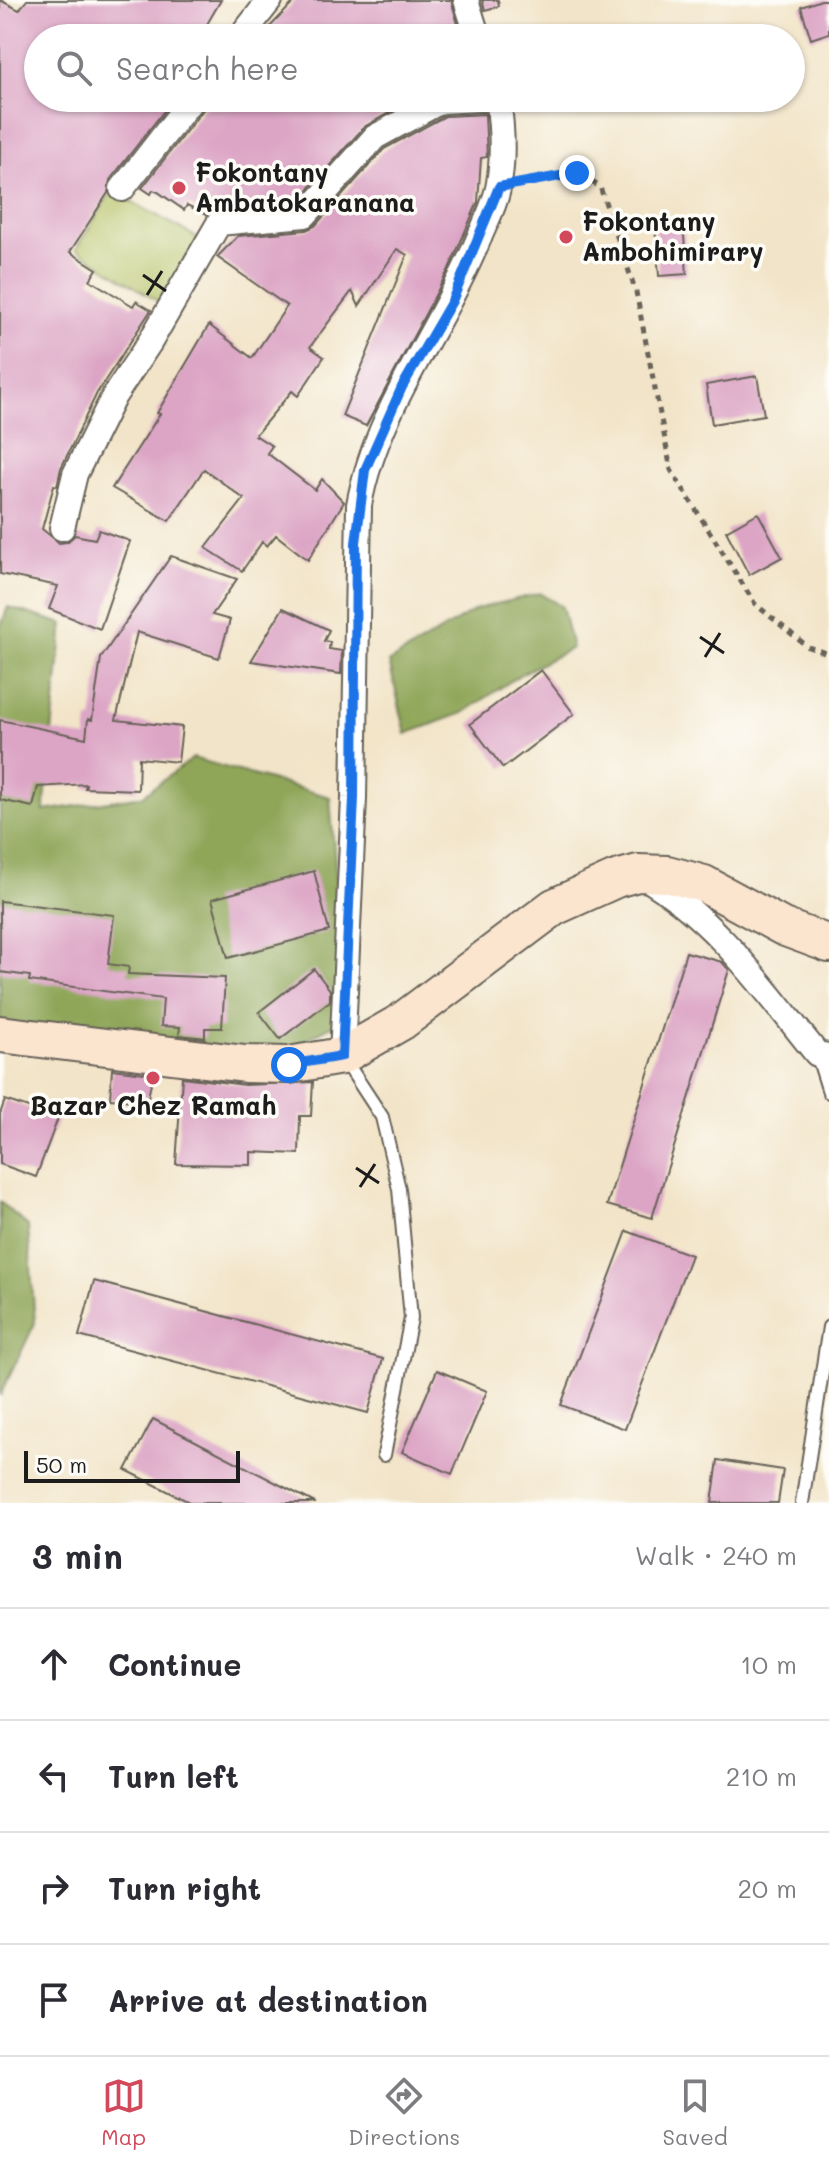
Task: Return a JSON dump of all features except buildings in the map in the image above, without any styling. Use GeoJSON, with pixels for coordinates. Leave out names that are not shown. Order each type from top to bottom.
{"type":"FeatureCollection","features":[{"type":"Feature","properties":{"kind":"street"},"geometry":{"type":"LineString","coordinates":[[251,24],[270,0]]}},
{"type":"Feature","properties":{"kind":"street"},"geometry":{"type":"LineString","coordinates":[[466,0],[474,24]]}},
{"type":"Feature","properties":{"kind":"street"},"geometry":{"type":"LineString","coordinates":[[122,189],[182,112]]}},
{"type":"Feature","properties":{"kind":"street"},"geometry":{"type":"LineString","coordinates":[[62,528],[75,474],[108,409],[219,223],[305,215],[375,137],[421,112]]}},
{"type":"Feature","properties":{"kind":"street"},"geometry":{"type":"LineString","coordinates":[[342,1056],[354,798],[356,543],[365,470],[402,387],[452,301],[499,187],[503,137],[500,112]]}},
{"type":"Feature","properties":{"kind":"street"},"geometry":{"type":"LineString","coordinates":[[638,873],[698,915],[823,1055]]}},
{"type":"Feature","properties":{"kind":"street"},"geometry":{"type":"LineString","coordinates":[[0,1034],[245,1064],[289,1065],[342,1056],[401,1022],[554,907],[616,879],[638,873],[667,874],[704,884],[783,927],[829,944]]}},
{"type":"Feature","properties":{"kind":"lane"},"geometry":{"type":"LineString","coordinates":[[823,1055],[829,1092]]}},
{"type":"Feature","properties":{"kind":"lane"},"geometry":{"type":"LineString","coordinates":[[342,1056],[382,1117],[399,1189],[411,1318],[384,1455]]}},
{"type":"Feature","properties":{"kind":"lane"},"geometry":{"type":"LineString","coordinates":[[802,1503],[829,1327]]}},
{"type":"Feature","properties":{"kind":"path"},"geometry":{"type":"LineString","coordinates":[[499,187],[577,173],[600,187],[636,292],[671,470],[755,604],[808,647],[829,654]]}},
{"type":"Feature","properties":{"kind":"green space"},"geometry":{"type":"Polygon","coordinates":[[[112,191],[207,243],[170,309],[76,249],[112,191]]]}},
{"type":"Feature","properties":{"kind":"green space"},"geometry":{"type":"Polygon","coordinates":[[[540,593],[562,607],[572,648],[521,674],[463,713],[406,734],[389,662],[477,609],[540,593]]]}},
{"type":"Feature","properties":{"kind":"green space"},"geometry":{"type":"Polygon","coordinates":[[[8,607],[63,624],[44,811],[142,796],[193,758],[330,797],[342,958],[337,1023],[280,1053],[0,1027],[0,628],[8,607]]]}},
{"type":"Feature","properties":{"kind":"green space"},"geometry":{"type":"Polygon","coordinates":[[[0,1202],[28,1226],[35,1323],[0,1396],[0,1202]]]}},
{"type":"Feature","properties":{"kind":"place","name":"Fokontany Ambatokaranana"},"geometry":{"type":"Point","coordinates":[179,188]}},
{"type":"Feature","properties":{"kind":"place","name":"Fokontany Ambohimirary"},"geometry":{"type":"Point","coordinates":[566,237]}},
{"type":"Feature","properties":{"kind":"place","name":"Bazar Chez Ramah"},"geometry":{"type":"Point","coordinates":[153,1078]}},
{"type":"Feature","properties":{"kind":"route"},"geometry":{"type":"LineString","coordinates":[[289,1065],[342,1056],[354,798],[356,543],[365,470],[402,387],[452,301],[499,187],[577,173]]}}]}
